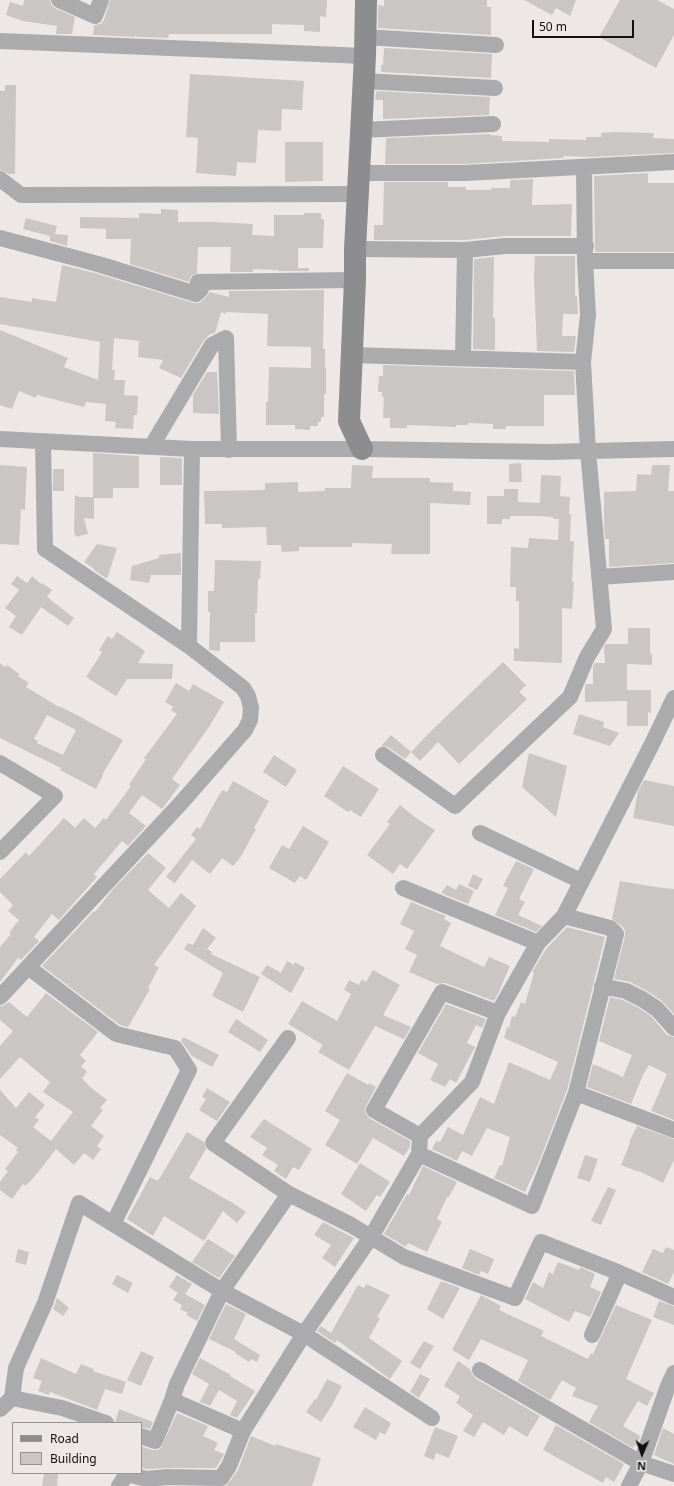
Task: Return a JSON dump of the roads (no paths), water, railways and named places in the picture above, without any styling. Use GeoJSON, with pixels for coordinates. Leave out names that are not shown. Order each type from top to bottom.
{"type":"FeatureCollection","features":[{"type":"Feature","properties":{"kind":"street"},"geometry":{"type":"LineString","coordinates":[[59,0],[95,16],[101,0]]}},
{"type":"Feature","properties":{"kind":"street"},"geometry":{"type":"LineString","coordinates":[[362,448],[349,421],[351,355],[356,280],[355,249],[366,0]]}},
{"type":"Feature","properties":{"kind":"street"},"geometry":{"type":"LineString","coordinates":[[0,41],[365,47],[496,45]]}},
{"type":"Feature","properties":{"kind":"street"},"geometry":{"type":"LineString","coordinates":[[363,81],[495,88]]}},
{"type":"Feature","properties":{"kind":"street"},"geometry":{"type":"LineString","coordinates":[[361,130],[493,124]]}},
{"type":"Feature","properties":{"kind":"street"},"geometry":{"type":"LineString","coordinates":[[0,179],[21,195],[359,184],[465,173],[674,162]]}},
{"type":"Feature","properties":{"kind":"street"},"geometry":{"type":"LineString","coordinates":[[383,755],[455,806],[570,697],[587,657],[604,629],[588,451],[583,362],[588,315],[585,253],[584,167]]}},
{"type":"Feature","properties":{"kind":"street"},"geometry":{"type":"LineString","coordinates":[[0,238],[98,264],[196,294],[201,289],[198,282],[356,280]]}},
{"type":"Feature","properties":{"kind":"street"},"geometry":{"type":"LineString","coordinates":[[355,249],[465,250],[505,246],[674,261]]}},
{"type":"Feature","properties":{"kind":"street"},"geometry":{"type":"LineString","coordinates":[[463,358],[465,250]]}},
{"type":"Feature","properties":{"kind":"street"},"geometry":{"type":"LineString","coordinates":[[151,447],[212,345],[226,338],[229,450]]}},
{"type":"Feature","properties":{"kind":"street"},"geometry":{"type":"LineString","coordinates":[[351,355],[583,362]]}},
{"type":"Feature","properties":{"kind":"street"},"geometry":{"type":"LineString","coordinates":[[0,439],[229,450],[362,448],[547,452],[674,449]]}},
{"type":"Feature","properties":{"kind":"street"},"geometry":{"type":"LineString","coordinates":[[0,997],[181,803],[245,730],[250,720],[251,708],[248,696],[242,688],[189,646],[45,549],[43,442]]}},
{"type":"Feature","properties":{"kind":"street"},"geometry":{"type":"LineString","coordinates":[[189,646],[192,449]]}},
{"type":"Feature","properties":{"kind":"street"},"geometry":{"type":"LineString","coordinates":[[599,577],[674,572]]}},
{"type":"Feature","properties":{"kind":"street"},"geometry":{"type":"LineString","coordinates":[[119,1486],[127,1474],[147,1479],[166,1477],[221,1478],[229,1466],[243,1431],[304,1334],[371,1237],[419,1154],[420,1136],[472,1082],[498,1013],[538,943],[564,916],[674,698]]}},
{"type":"Feature","properties":{"kind":"street"},"geometry":{"type":"LineString","coordinates":[[0,763],[56,796],[0,852]]}},
{"type":"Feature","properties":{"kind":"street"},"geometry":{"type":"LineString","coordinates":[[480,833],[581,881]]}},
{"type":"Feature","properties":{"kind":"street"},"geometry":{"type":"LineString","coordinates":[[403,888],[538,943]]}},
{"type":"Feature","properties":{"kind":"street"},"geometry":{"type":"LineString","coordinates":[[419,1154],[532,1206],[576,1093],[616,934],[610,928],[564,916]]}},
{"type":"Feature","properties":{"kind":"street"},"geometry":{"type":"LineString","coordinates":[[28,967],[116,1034],[175,1048],[189,1070],[113,1224]]}},
{"type":"Feature","properties":{"kind":"street"},"geometry":{"type":"LineString","coordinates":[[602,986],[626,991],[642,999],[657,1009],[674,1028]]}},
{"type":"Feature","properties":{"kind":"street"},"geometry":{"type":"LineString","coordinates":[[420,1136],[374,1110],[442,992],[498,1013]]}},
{"type":"Feature","properties":{"kind":"street"},"geometry":{"type":"LineString","coordinates":[[288,1038],[213,1143],[289,1194],[351,1225],[404,1257],[515,1298],[541,1242],[620,1273],[674,1297]]}},
{"type":"Feature","properties":{"kind":"street"},"geometry":{"type":"LineString","coordinates":[[576,1093],[674,1130]]}},
{"type":"Feature","properties":{"kind":"street"},"geometry":{"type":"LineString","coordinates":[[142,1436],[155,1441],[177,1384],[222,1291],[289,1194]]}},
{"type":"Feature","properties":{"kind":"street"},"geometry":{"type":"LineString","coordinates":[[0,1409],[12,1398],[16,1368],[44,1303],[79,1203],[222,1291],[304,1334],[432,1418]]}},
{"type":"Feature","properties":{"kind":"street"},"geometry":{"type":"LineString","coordinates":[[592,1335],[620,1273]]}},
{"type":"Feature","properties":{"kind":"street"},"geometry":{"type":"LineString","coordinates":[[480,1370],[641,1463],[674,1474]]}},
{"type":"Feature","properties":{"kind":"street"},"geometry":{"type":"LineString","coordinates":[[629,1486],[641,1463],[672,1382]]}},
{"type":"Feature","properties":{"kind":"street"},"geometry":{"type":"LineString","coordinates":[[12,1398],[62,1408],[103,1422]]}},
{"type":"Feature","properties":{"kind":"street"},"geometry":{"type":"LineString","coordinates":[[172,1400],[243,1431]]}}]}
